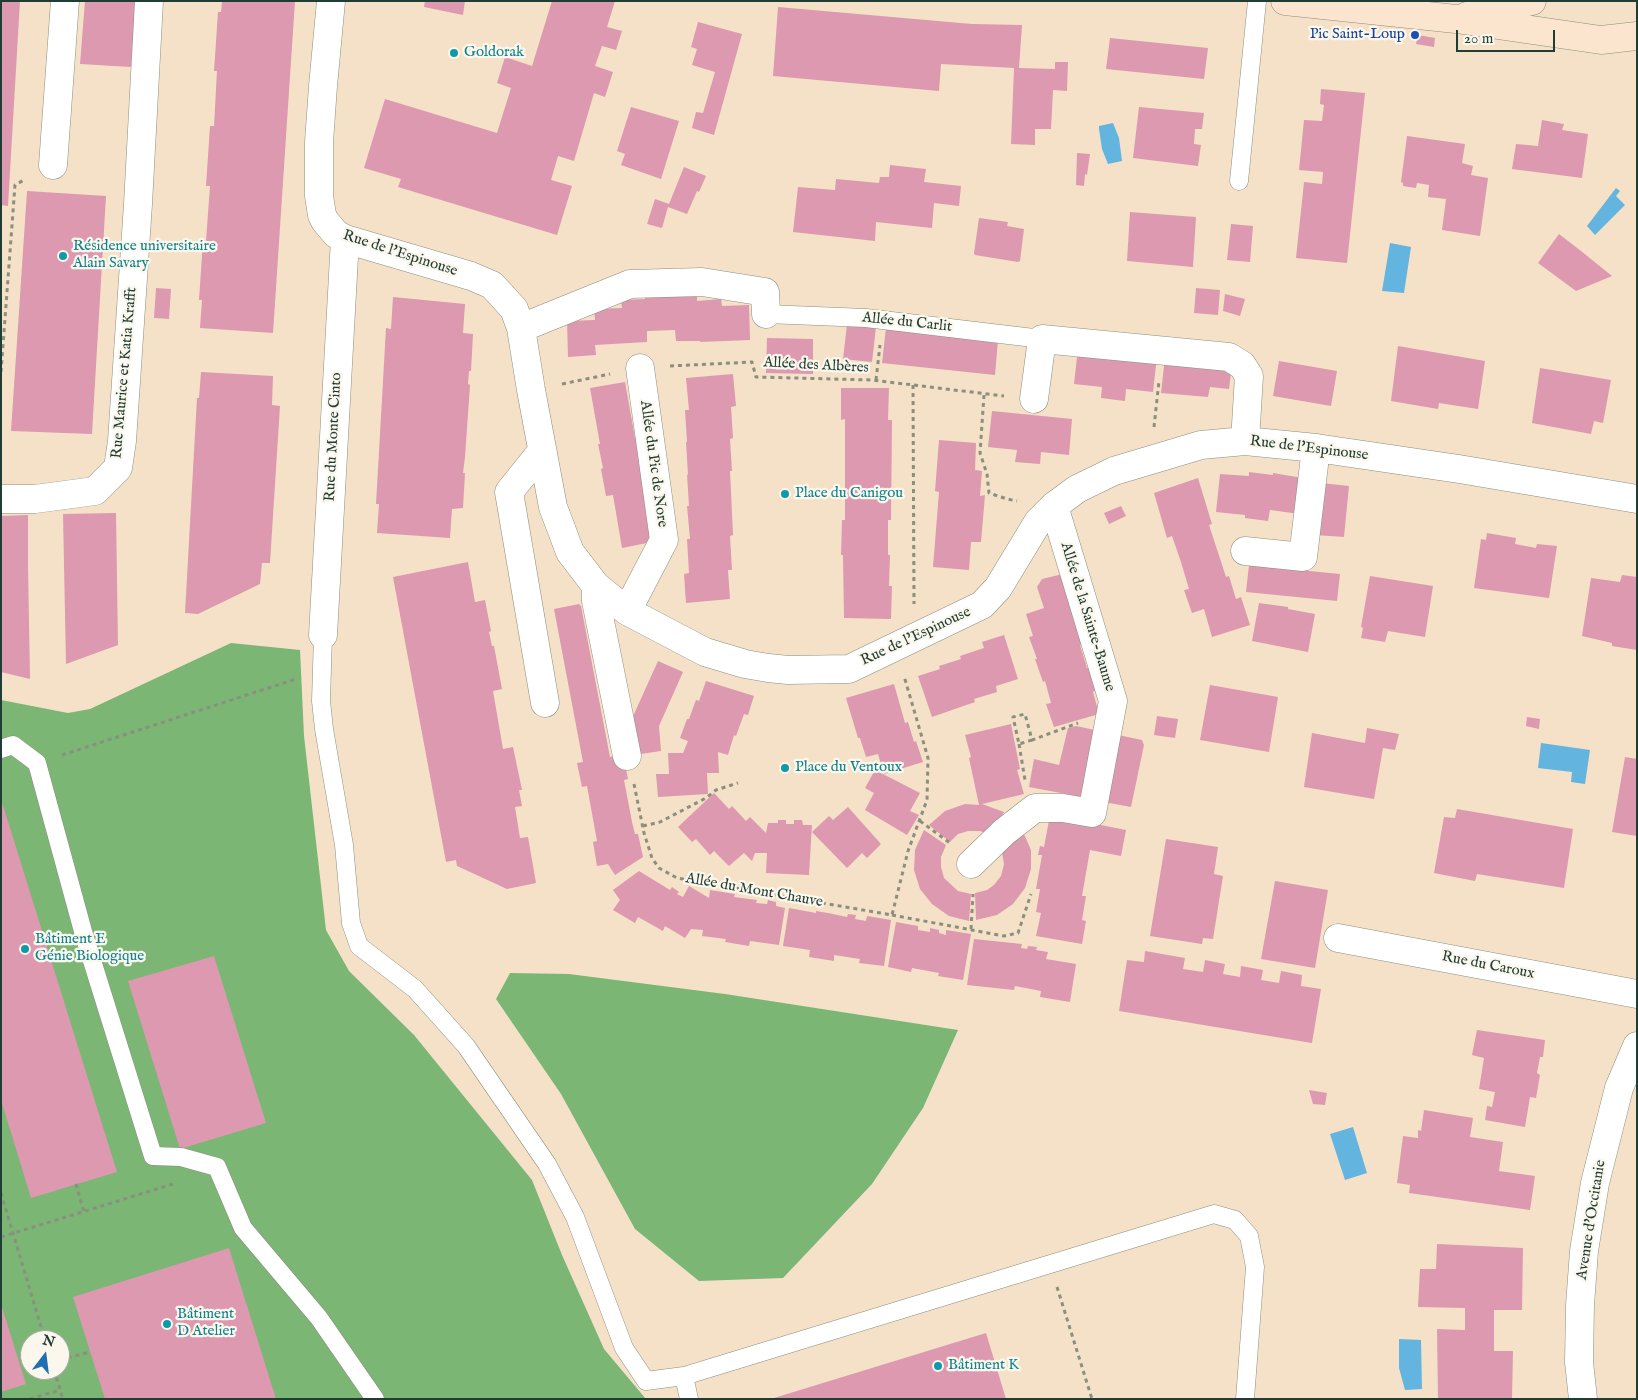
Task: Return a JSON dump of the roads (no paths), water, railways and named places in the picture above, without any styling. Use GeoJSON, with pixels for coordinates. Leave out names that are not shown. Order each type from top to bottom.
{"type":"FeatureCollection","features":[{"type":"Feature","properties":{"kind":"main road"},"geometry":{"type":"LineString","coordinates":[[1456,19],[1500,7],[1532,1]]}},
{"type":"Feature","properties":{"kind":"main road"},"geometry":{"type":"LineString","coordinates":[[1291,2],[1456,19],[1601,40],[1637,36]]}},
{"type":"Feature","properties":{"kind":"street"},"geometry":{"type":"LineString","coordinates":[[53,165],[65,1]]}},
{"type":"Feature","properties":{"kind":"street","name":"Rue Maurice et Katia Krafft"},"geometry":{"type":"LineString","coordinates":[[1,499],[35,498],[95,491],[118,468],[122,441],[137,214],[148,1]]}},
{"type":"Feature","properties":{"kind":"street","name":"Rue de l'Espinouse"},"geometry":{"type":"LineString","coordinates":[[331,1],[322,86],[319,142],[319,196],[322,216],[325,222],[336,234],[345,239],[471,276],[492,285],[514,310],[521,328],[553,508],[570,552],[596,586],[627,611],[705,652],[745,664],[788,670],[849,668],[982,605],[998,588],[1038,522],[1054,506],[1077,489],[1114,471],[1201,445],[1245,441],[1316,448],[1458,469],[1637,500]]}},
{"type":"Feature","properties":{"kind":"street","name":"Rue du Monte Cinto"},"geometry":{"type":"LineString","coordinates":[[323,635],[345,239]]}},
{"type":"Feature","properties":{"kind":"street","name":"Allée du Carlit"},"geometry":{"type":"LineString","coordinates":[[521,328],[630,284],[702,282],[765,292],[766,314]]}},
{"type":"Feature","properties":{"kind":"street"},"geometry":{"type":"LineString","coordinates":[[1034,399],[1042,339]]}},
{"type":"Feature","properties":{"kind":"street","name":"Allée du Carlit"},"geometry":{"type":"LineString","coordinates":[[1042,339],[1233,358],[1245,367],[1249,376],[1245,441]]}},
{"type":"Feature","properties":{"kind":"street","name":"Allée du Pic de Nore"},"geometry":{"type":"LineString","coordinates":[[627,611],[664,540],[640,368]]}},
{"type":"Feature","properties":{"kind":"street"},"geometry":{"type":"LineString","coordinates":[[1245,551],[1303,557],[1316,448]]}},
{"type":"Feature","properties":{"kind":"street"},"geometry":{"type":"LineString","coordinates":[[542,451],[509,492],[545,703]]}},
{"type":"Feature","properties":{"kind":"street","name":"Allée de la Sainte-Baume"},"geometry":{"type":"LineString","coordinates":[[966,866],[1004,832],[1035,808],[1062,808],[1092,813],[1113,701],[1054,506]]}},
{"type":"Feature","properties":{"kind":"street"},"geometry":{"type":"LineString","coordinates":[[596,586],[596,601],[627,756]]}},
{"type":"Feature","properties":{"kind":"street","name":"Rue du Caroux"},"geometry":{"type":"LineString","coordinates":[[1338,938],[1637,994]]}},
{"type":"Feature","properties":{"kind":"street","name":"Avenue d'Occitanie"},"geometry":{"type":"LineString","coordinates":[[1583,1399],[1579,1362],[1580,1305],[1584,1251],[1594,1183],[1619,1088],[1637,1046]]}},
{"type":"Feature","properties":{"kind":"lane"},"geometry":{"type":"LineString","coordinates":[[1239,181],[1256,1]]}},
{"type":"Feature","properties":{"kind":"lane","name":"Allée du Carlit"},"geometry":{"type":"LineString","coordinates":[[766,314],[882,319],[1042,339]]}},
{"type":"Feature","properties":{"kind":"lane"},"geometry":{"type":"LineString","coordinates":[[323,635],[321,701],[324,729],[344,845],[351,923],[359,946],[415,989],[466,1046],[547,1164],[575,1217],[624,1348],[646,1381],[684,1376],[1214,1214],[1235,1220],[1249,1236],[1255,1267],[1245,1399]]}},
{"type":"Feature","properties":{"kind":"lane"},"geometry":{"type":"LineString","coordinates":[[1,749],[13,745],[36,763],[84,935],[153,1156],[181,1156],[217,1167],[243,1228],[319,1318],[375,1399]]}},
{"type":"Feature","properties":{"kind":"lane"},"geometry":{"type":"LineString","coordinates":[[684,1376],[689,1399]]}},
{"type":"Feature","properties":{"kind":"water"},"geometry":{"type":"Polygon","coordinates":[[[1113,123],[1119,138],[1122,161],[1108,164],[1102,149],[1099,126],[1113,123]]]}},
{"type":"Feature","properties":{"kind":"water"},"geometry":{"type":"Polygon","coordinates":[[[1616,188],[1620,191],[1616,196],[1625,205],[1595,235],[1587,226],[1616,188]]]}},
{"type":"Feature","properties":{"kind":"water"},"geometry":{"type":"Polygon","coordinates":[[[1390,243],[1411,247],[1404,293],[1382,291],[1390,243]]]}},
{"type":"Feature","properties":{"kind":"water"},"geometry":{"type":"Polygon","coordinates":[[[1541,743],[1590,750],[1585,784],[1571,782],[1572,772],[1538,768],[1541,743]]]}},
{"type":"Feature","properties":{"kind":"water"},"geometry":{"type":"Polygon","coordinates":[[[1353,1127],[1367,1173],[1345,1180],[1330,1134],[1353,1127]]]}},
{"type":"Feature","properties":{"kind":"water"},"geometry":{"type":"Polygon","coordinates":[[[1399,1339],[1421,1340],[1422,1389],[1405,1390],[1399,1368],[1399,1339]]]}},
{"type":"Feature","properties":{"kind":"place","name":"Pic Saint-Loup"},"geometry":{"type":"Point","coordinates":[1415,35]}},
{"type":"Feature","properties":{"kind":"place","name":"Goldorak"},"geometry":{"type":"Point","coordinates":[454,53]}},
{"type":"Feature","properties":{"kind":"place","name":"Résidence universitaire Alain Savary"},"geometry":{"type":"Point","coordinates":[63,256]}},
{"type":"Feature","properties":{"kind":"place","name":"Place du Canigou"},"geometry":{"type":"Point","coordinates":[785,494]}},
{"type":"Feature","properties":{"kind":"place","name":"Place du Ventoux"},"geometry":{"type":"Point","coordinates":[785,768]}},
{"type":"Feature","properties":{"kind":"place","name":"Bâtiment E Génie Biologique"},"geometry":{"type":"Point","coordinates":[25,949]}},
{"type":"Feature","properties":{"kind":"place","name":"Bâtiment D Atelier"},"geometry":{"type":"Point","coordinates":[167,1324]}},
{"type":"Feature","properties":{"kind":"place","name":"Bâtiment K"},"geometry":{"type":"Point","coordinates":[938,1366]}}]}
